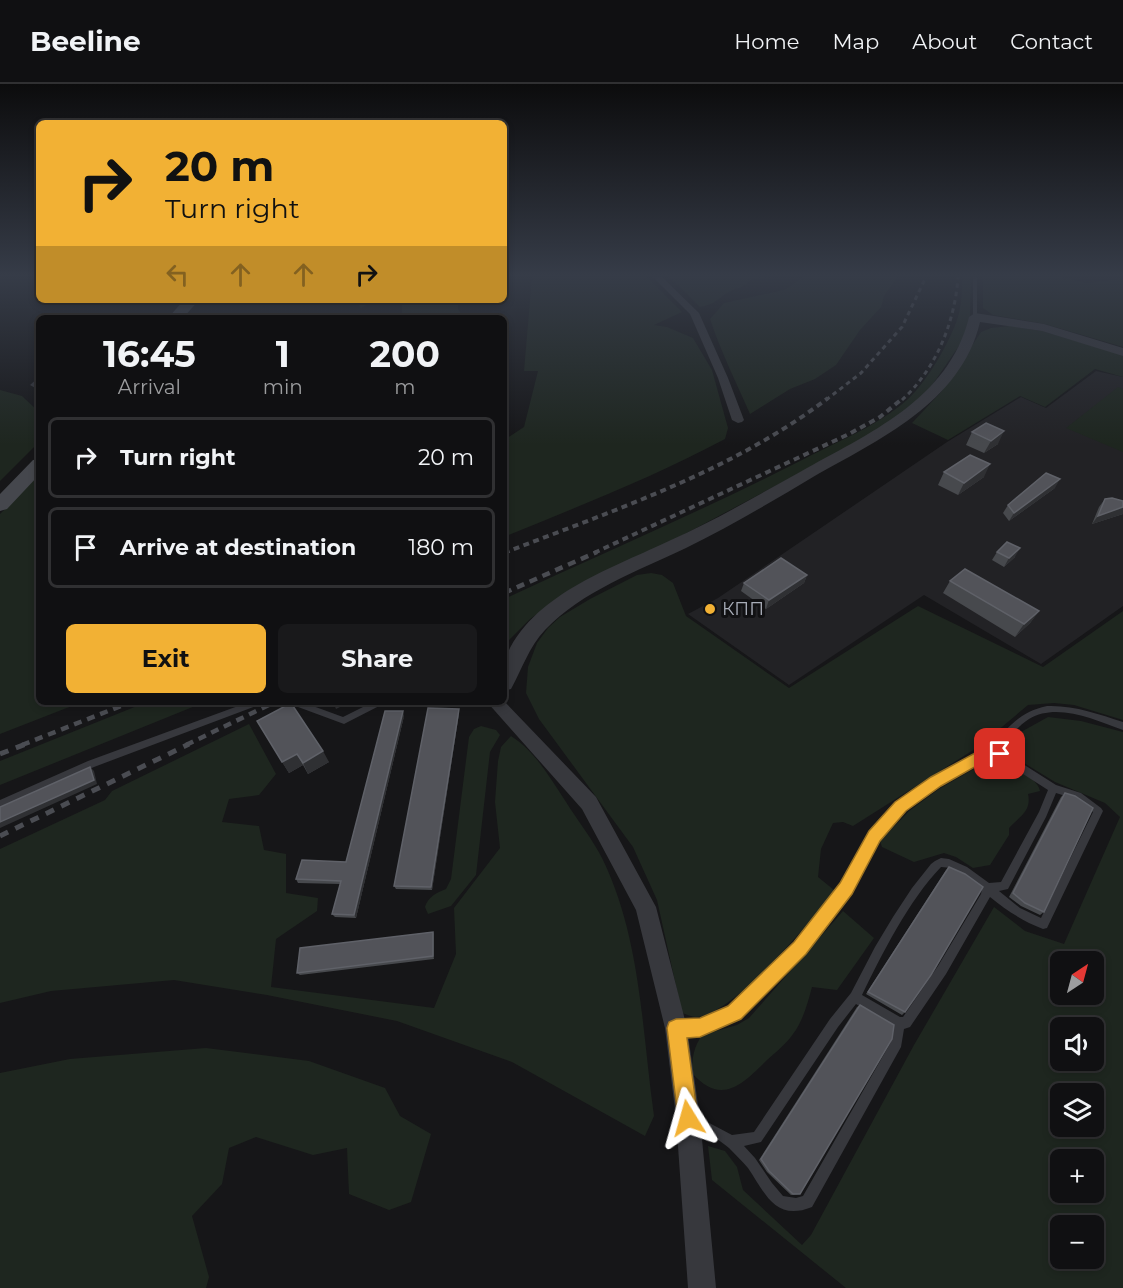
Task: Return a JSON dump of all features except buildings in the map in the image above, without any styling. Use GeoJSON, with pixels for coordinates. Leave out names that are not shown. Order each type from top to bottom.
{"type":"FeatureCollection","features":[{"type":"Feature","properties":{"kind":"main road"},"geometry":{"type":"LineString","coordinates":[[0,505],[36,467]]}},
{"type":"Feature","properties":{"kind":"street"},"geometry":{"type":"LineString","coordinates":[[703,333],[738,420]]}},
{"type":"Feature","properties":{"kind":"street"},"geometry":{"type":"LineString","coordinates":[[507,677],[529,636],[539,624],[578,596],[723,523],[873,440],[914,412],[934,393],[962,353],[971,333]]}},
{"type":"Feature","properties":{"kind":"street"},"geometry":{"type":"LineString","coordinates":[[1061,333],[1123,352]]}},
{"type":"Feature","properties":{"kind":"street"},"geometry":{"type":"LineString","coordinates":[[498,705],[589,803],[646,907],[676,1028],[688,1118],[702,1288]]}},
{"type":"Feature","properties":{"kind":"lane"},"geometry":{"type":"LineString","coordinates":[[0,804],[91,764],[250,705]]}},
{"type":"Feature","properties":{"kind":"lane"},"geometry":{"type":"LineString","coordinates":[[301,705],[344,721],[374,705]]}},
{"type":"Feature","properties":{"kind":"lane"},"geometry":{"type":"LineString","coordinates":[[1000,754],[997,744],[1025,718],[1037,712],[1057,708],[1123,726]]}},
{"type":"Feature","properties":{"kind":"lane"},"geometry":{"type":"LineString","coordinates":[[676,1028],[700,1028],[735,1012],[808,939],[846,888],[874,836],[901,806],[936,782],[986,753],[1000,754],[1053,788],[1078,796],[1098,811],[1043,924],[1015,912],[987,888],[952,864],[944,862],[937,865],[892,930],[855,997],[834,1023],[757,1138],[731,1141]]}},
{"type":"Feature","properties":{"kind":"lane"},"geometry":{"type":"LineString","coordinates":[[987,888],[1004,886],[1043,814],[1053,788]]}},
{"type":"Feature","properties":{"kind":"lane"},"geometry":{"type":"LineString","coordinates":[[855,997],[899,1023],[906,1023],[942,970],[986,895],[987,888]]}},
{"type":"Feature","properties":{"kind":"lane"},"geometry":{"type":"LineString","coordinates":[[688,1118],[731,1141],[751,1162],[766,1187],[782,1204],[795,1206],[807,1202],[897,1043],[899,1023]]}},
{"type":"Feature","properties":{"kind":"shaded area"},"geometry":{"type":"Polygon","coordinates":[[[527,333],[682,333],[693,338],[712,370],[728,428],[725,439],[616,491],[507,536],[507,438],[524,427],[538,371],[524,371],[527,333]]]}},
{"type":"Feature","properties":{"kind":"shaded area"},"geometry":{"type":"Polygon","coordinates":[[[716,333],[858,333],[836,365],[815,379],[790,389],[750,414],[716,333]]]}},
{"type":"Feature","properties":{"kind":"shaded area"},"geometry":{"type":"Polygon","coordinates":[[[951,333],[965,333],[963,340],[928,391],[910,409],[862,440],[666,544],[570,591],[530,619],[507,642],[507,598],[691,514],[884,417],[908,399],[923,382],[951,333]]]}},
{"type":"Feature","properties":{"kind":"shaded area"},"geometry":{"type":"Polygon","coordinates":[[[980,333],[1049,333],[1123,355],[1123,377],[1095,369],[1045,407],[1020,396],[948,440],[912,423],[941,392],[980,333]]]}},
{"type":"Feature","properties":{"kind":"shaded area"},"geometry":{"type":"Polygon","coordinates":[[[1076,333],[1123,333],[1123,347],[1076,333]]]}},
{"type":"Feature","properties":{"kind":"shaded area"},"geometry":{"type":"Polygon","coordinates":[[[1096,371],[1123,377],[1123,606],[1041,664],[924,595],[789,685],[688,614],[718,598],[947,442],[1021,397],[1046,408],[1096,371]]]}},
{"type":"Feature","properties":{"kind":"shaded area"},"geometry":{"type":"Polygon","coordinates":[[[1118,387],[1123,389],[1123,452],[1066,428],[1118,387]]]}},
{"type":"Feature","properties":{"kind":"shaded area"},"geometry":{"type":"Polygon","coordinates":[[[0,390],[22,396],[36,409],[36,445],[0,481],[0,390]]]}},
{"type":"Feature","properties":{"kind":"shaded area"},"geometry":{"type":"Polygon","coordinates":[[[36,478],[36,705],[74,705],[0,734],[0,514],[36,478]]]}},
{"type":"Feature","properties":{"kind":"shaded area"},"geometry":{"type":"Polygon","coordinates":[[[651,573],[662,575],[673,583],[686,616],[789,688],[918,606],[1043,667],[1123,611],[1123,720],[1074,705],[1054,703],[1028,705],[978,747],[853,826],[843,822],[833,823],[821,849],[818,877],[834,890],[791,943],[750,984],[730,1001],[711,1012],[696,1017],[691,1016],[682,1013],[657,900],[633,847],[539,719],[526,693],[528,667],[537,643],[548,628],[560,617],[590,599],[637,575],[651,573]]]}},
{"type":"Feature","properties":{"kind":"shaded area"},"geometry":{"type":"Polygon","coordinates":[[[140,705],[198,705],[0,785],[0,761],[140,705]]]}},
{"type":"Feature","properties":{"kind":"shaded area"},"geometry":{"type":"Polygon","coordinates":[[[1048,717],[1081,721],[1123,732],[1123,1288],[846,1288],[712,1180],[708,1146],[725,1151],[737,1167],[743,1190],[802,1245],[811,1235],[914,1045],[994,907],[1025,931],[1064,944],[1120,817],[1105,803],[1055,782],[1006,752],[1021,732],[1048,717]]]}},
{"type":"Feature","properties":{"kind":"shaded area"},"geometry":{"type":"Polygon","coordinates":[[[249,724],[276,774],[259,795],[229,799],[222,822],[259,826],[264,850],[286,854],[286,893],[318,898],[317,911],[276,939],[271,987],[434,1008],[456,954],[454,908],[500,848],[495,802],[501,747],[511,736],[528,750],[548,775],[590,838],[616,890],[633,953],[654,1116],[645,1136],[512,1062],[397,1021],[267,995],[174,980],[51,991],[0,1003],[0,849],[105,800],[112,791],[249,724]]]}},
{"type":"Feature","properties":{"kind":"shaded area"},"geometry":{"type":"Polygon","coordinates":[[[481,726],[496,730],[500,735],[490,752],[476,875],[451,906],[428,914],[425,907],[428,901],[446,889],[451,879],[469,737],[474,729],[481,726]]]}},
{"type":"Feature","properties":{"kind":"shaded area"},"geometry":{"type":"Polygon","coordinates":[[[991,759],[1012,766],[1027,775],[1040,791],[1028,794],[1026,809],[1009,828],[1009,835],[990,865],[973,868],[956,857],[944,853],[914,862],[882,847],[880,841],[909,811],[939,789],[991,759]]]}},
{"type":"Feature","properties":{"kind":"shaded area"},"geometry":{"type":"Polygon","coordinates":[[[843,911],[874,938],[837,990],[812,987],[797,1029],[781,1048],[740,1084],[722,1090],[703,1083],[692,1073],[694,1053],[702,1035],[737,1025],[749,1018],[843,911]]]}},
{"type":"Feature","properties":{"kind":"shaded area"},"geometry":{"type":"Polygon","coordinates":[[[206,1048],[309,1061],[385,1088],[400,1116],[431,1134],[411,1202],[389,1210],[349,1194],[347,1148],[313,1155],[256,1137],[229,1148],[222,1184],[192,1216],[209,1277],[206,1288],[0,1288],[0,1073],[70,1059],[206,1048]]]}},
{"type":"Feature","properties":{"kind":"railway"},"geometry":{"type":"LineString","coordinates":[[826,400],[861,373],[896,333]]}},
{"type":"Feature","properties":{"kind":"railway"},"geometry":{"type":"LineString","coordinates":[[902,400],[925,374],[946,333]]}},
{"type":"Feature","properties":{"kind":"railway"},"geometry":{"type":"LineString","coordinates":[[507,552],[672,487],[713,468],[791,424],[828,398]]}},
{"type":"Feature","properties":{"kind":"railway"},"geometry":{"type":"LineString","coordinates":[[594,553],[849,434],[880,417],[903,398]]}},
{"type":"Feature","properties":{"kind":"railway"},"geometry":{"type":"LineString","coordinates":[[507,592],[597,552]]}},
{"type":"Feature","properties":{"kind":"railway"},"geometry":{"type":"LineString","coordinates":[[22,745],[123,705]]}},
{"type":"Feature","properties":{"kind":"railway"},"geometry":{"type":"LineString","coordinates":[[186,745],[269,705]]}},
{"type":"Feature","properties":{"kind":"railway"},"geometry":{"type":"LineString","coordinates":[[0,754],[26,744]]}},
{"type":"Feature","properties":{"kind":"railway"},"geometry":{"type":"LineString","coordinates":[[0,836],[189,744]]}},
{"type":"Feature","properties":{"kind":"place","name":"КПП"},"geometry":{"type":"Point","coordinates":[710,609]}},
{"type":"Feature","properties":{"kind":"route"},"geometry":{"type":"LineString","coordinates":[[688,1118],[676,1028],[700,1028],[735,1012],[800,948],[830,912],[846,888],[874,836],[901,806],[936,782],[986,753],[1000,754]]}}]}
